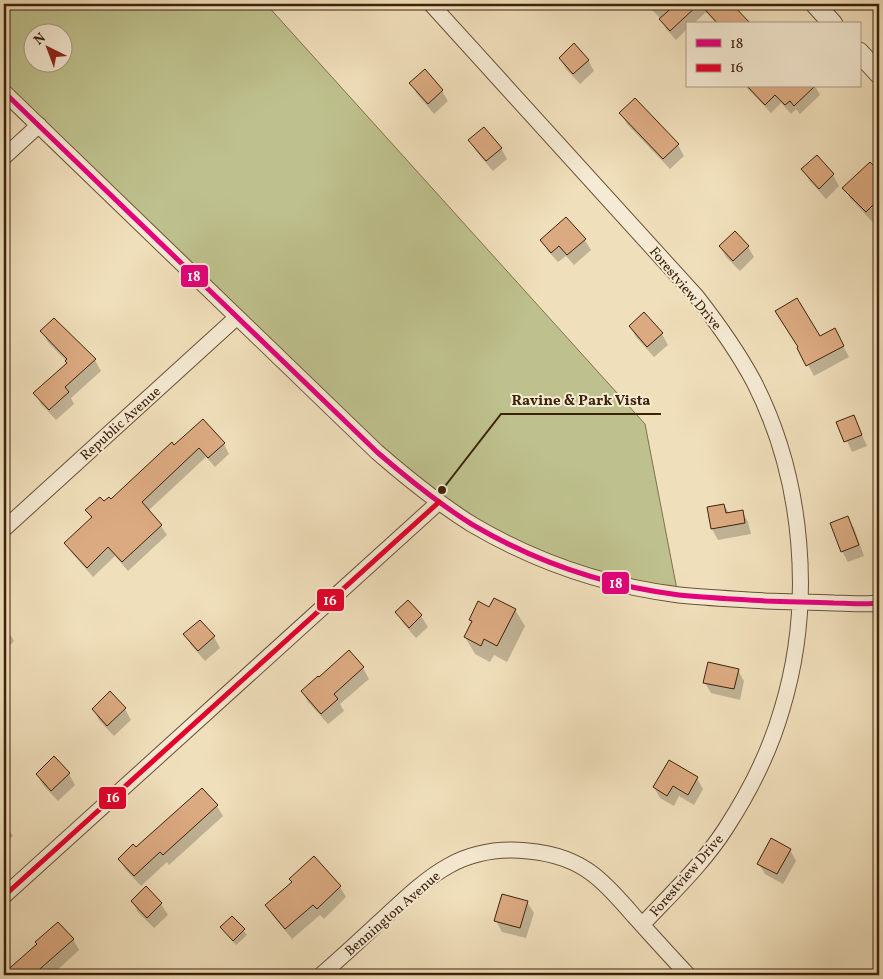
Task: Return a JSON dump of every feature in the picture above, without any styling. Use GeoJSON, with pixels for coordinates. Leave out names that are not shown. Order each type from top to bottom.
{"type":"FeatureCollection","features":[{"type":"Feature","properties":{"kind":"street","name":"Forestview Drive"},"geometry":{"type":"LineString","coordinates":[[431,4],[697,298],[726,334],[758,391],[780,447],[790,484],[796,511],[800,553],[797,630],[787,691],[771,741],[757,774],[726,829],[704,858],[642,925]]}},
{"type":"Feature","properties":{"kind":"street"},"geometry":{"type":"LineString","coordinates":[[815,4],[831,22]]}},
{"type":"Feature","properties":{"kind":"street"},"geometry":{"type":"LineString","coordinates":[[860,53],[879,74]]}},
{"type":"Feature","properties":{"kind":"street"},"geometry":{"type":"LineString","coordinates":[[4,92],[377,452],[412,482],[473,524],[514,546],[555,564],[638,588],[678,595],[716,598],[879,603]]}},
{"type":"Feature","properties":{"kind":"street"},"geometry":{"type":"LineString","coordinates":[[4,157],[39,125]]}},
{"type":"Feature","properties":{"kind":"street","name":"Republic Avenue"},"geometry":{"type":"LineString","coordinates":[[4,529],[237,317]]}},
{"type":"Feature","properties":{"kind":"street"},"geometry":{"type":"LineString","coordinates":[[4,896],[439,502]]}},
{"type":"Feature","properties":{"kind":"street","name":"Bennington Avenue"},"geometry":{"type":"LineString","coordinates":[[321,975],[422,883],[443,869],[467,857],[499,849],[542,852],[576,864],[594,876],[688,975]]}},
{"type":"Feature","properties":{"kind":"green space"},"geometry":{"type":"Polygon","coordinates":[[[4,4],[266,4],[645,424],[678,595],[555,564],[412,483],[4,92],[4,4]]]}},
{"type":"Feature","properties":{"kind":"building"},"geometry":{"type":"Polygon","coordinates":[[[676,4],[699,4],[670,31],[659,19],[676,4]]]}},
{"type":"Feature","properties":{"kind":"building"},"geometry":{"type":"Polygon","coordinates":[[[700,4],[732,4],[749,22],[716,22],[700,4]]]}},
{"type":"Feature","properties":{"kind":"building"},"geometry":{"type":"Polygon","coordinates":[[[574,43],[589,60],[573,74],[559,58],[574,43]]]}},
{"type":"Feature","properties":{"kind":"building"},"geometry":{"type":"Polygon","coordinates":[[[425,69],[443,90],[428,104],[409,83],[425,69]]]}},
{"type":"Feature","properties":{"kind":"building"},"geometry":{"type":"Polygon","coordinates":[[[749,88],[813,88],[794,106],[790,101],[785,105],[775,95],[765,105],[749,88]]]}},
{"type":"Feature","properties":{"kind":"building"},"geometry":{"type":"Polygon","coordinates":[[[635,98],[679,144],[663,159],[619,113],[635,98]]]}},
{"type":"Feature","properties":{"kind":"building"},"geometry":{"type":"Polygon","coordinates":[[[484,127],[502,148],[486,161],[468,140],[484,127]]]}},
{"type":"Feature","properties":{"kind":"building"},"geometry":{"type":"Polygon","coordinates":[[[817,155],[834,174],[819,189],[801,169],[817,155]]]}},
{"type":"Feature","properties":{"kind":"building"},"geometry":{"type":"Polygon","coordinates":[[[870,162],[879,171],[879,199],[866,212],[842,188],[870,162]]]}},
{"type":"Feature","properties":{"kind":"building"},"geometry":{"type":"Polygon","coordinates":[[[566,217],[586,239],[567,255],[559,246],[551,253],[540,240],[566,217]]]}},
{"type":"Feature","properties":{"kind":"building"},"geometry":{"type":"Polygon","coordinates":[[[735,231],[749,246],[733,261],[719,246],[735,231]]]}},
{"type":"Feature","properties":{"kind":"building"},"geometry":{"type":"Polygon","coordinates":[[[797,298],[820,336],[835,328],[844,346],[806,366],[798,347],[775,311],[797,298]]]}},
{"type":"Feature","properties":{"kind":"building"},"geometry":{"type":"Polygon","coordinates":[[[644,312],[663,333],[647,347],[629,326],[644,312]]]}},
{"type":"Feature","properties":{"kind":"building"},"geometry":{"type":"Polygon","coordinates":[[[54,318],[96,359],[65,387],[69,392],[49,410],[33,393],[67,363],[65,361],[67,359],[40,331],[54,318]]]}},
{"type":"Feature","properties":{"kind":"building"},"geometry":{"type":"Polygon","coordinates":[[[854,415],[862,435],[844,442],[836,422],[854,415]]]}},
{"type":"Feature","properties":{"kind":"building"},"geometry":{"type":"Polygon","coordinates":[[[203,419],[225,443],[208,458],[199,448],[142,502],[162,525],[122,562],[108,547],[87,568],[64,543],[92,517],[85,510],[100,497],[104,501],[109,497],[111,499],[172,442],[174,445],[203,419]]]}},
{"type":"Feature","properties":{"kind":"building"},"geometry":{"type":"Polygon","coordinates":[[[724,504],[726,513],[743,510],[745,523],[711,529],[707,507],[724,504]]]}},
{"type":"Feature","properties":{"kind":"building"},"geometry":{"type":"Polygon","coordinates":[[[848,516],[859,545],[841,552],[830,523],[848,516]]]}},
{"type":"Feature","properties":{"kind":"building"},"geometry":{"type":"Polygon","coordinates":[[[494,598],[516,609],[497,646],[484,639],[481,646],[464,637],[472,621],[469,620],[478,601],[489,607],[494,598]]]}},
{"type":"Feature","properties":{"kind":"building"},"geometry":{"type":"Polygon","coordinates":[[[408,600],[422,615],[409,628],[395,612],[408,600]]]}},
{"type":"Feature","properties":{"kind":"building"},"geometry":{"type":"Polygon","coordinates":[[[200,620],[215,636],[198,651],[183,634],[200,620]]]}},
{"type":"Feature","properties":{"kind":"building"},"geometry":{"type":"Polygon","coordinates":[[[349,650],[364,667],[334,694],[338,699],[321,714],[301,691],[349,650]]]}},
{"type":"Feature","properties":{"kind":"building"},"geometry":{"type":"Polygon","coordinates":[[[708,662],[739,669],[734,689],[703,683],[708,662]]]}},
{"type":"Feature","properties":{"kind":"building"},"geometry":{"type":"Polygon","coordinates":[[[110,691],[126,708],[107,726],[92,709],[110,691]]]}},
{"type":"Feature","properties":{"kind":"building"},"geometry":{"type":"Polygon","coordinates":[[[54,756],[70,773],[51,791],[36,774],[54,756]]]}},
{"type":"Feature","properties":{"kind":"building"},"geometry":{"type":"Polygon","coordinates":[[[669,760],[698,777],[688,795],[673,786],[667,796],[653,787],[669,760]]]}},
{"type":"Feature","properties":{"kind":"building"},"geometry":{"type":"Polygon","coordinates":[[[202,788],[218,805],[163,855],[160,852],[134,876],[118,859],[133,844],[136,847],[202,788]]]}},
{"type":"Feature","properties":{"kind":"building"},"geometry":{"type":"Polygon","coordinates":[[[771,838],[791,849],[777,874],[757,864],[771,838]]]}},
{"type":"Feature","properties":{"kind":"building"},"geometry":{"type":"Polygon","coordinates":[[[314,856],[341,886],[317,909],[313,905],[285,929],[265,905],[292,882],[289,879],[314,856]]]}},
{"type":"Feature","properties":{"kind":"building"},"geometry":{"type":"Polygon","coordinates":[[[146,886],[162,903],[147,918],[131,901],[146,886]]]}},
{"type":"Feature","properties":{"kind":"building"},"geometry":{"type":"Polygon","coordinates":[[[502,894],[528,901],[520,928],[494,921],[502,894]]]}},
{"type":"Feature","properties":{"kind":"building"},"geometry":{"type":"Polygon","coordinates":[[[232,916],[245,929],[233,941],[220,927],[232,916]]]}},
{"type":"Feature","properties":{"kind":"building"},"geometry":{"type":"Polygon","coordinates":[[[58,922],[74,939],[33,975],[4,975],[37,944],[35,942],[58,922]]]}},
{"type":"Feature","properties":{"kind":"transit line","name":"18"},"geometry":{"type":"LineString","coordinates":[[4,92],[377,452],[424,490],[473,525],[547,561],[599,579],[652,591],[690,596],[766,601],[879,603]]}},
{"type":"Feature","properties":{"kind":"transit line","name":"16"},"geometry":{"type":"LineString","coordinates":[[4,896],[439,502]]}},
{"type":"Feature","properties":{"kind":"place","name":"Ravine & Park Vista"},"geometry":{"type":"Point","coordinates":[442,490]}}]}
